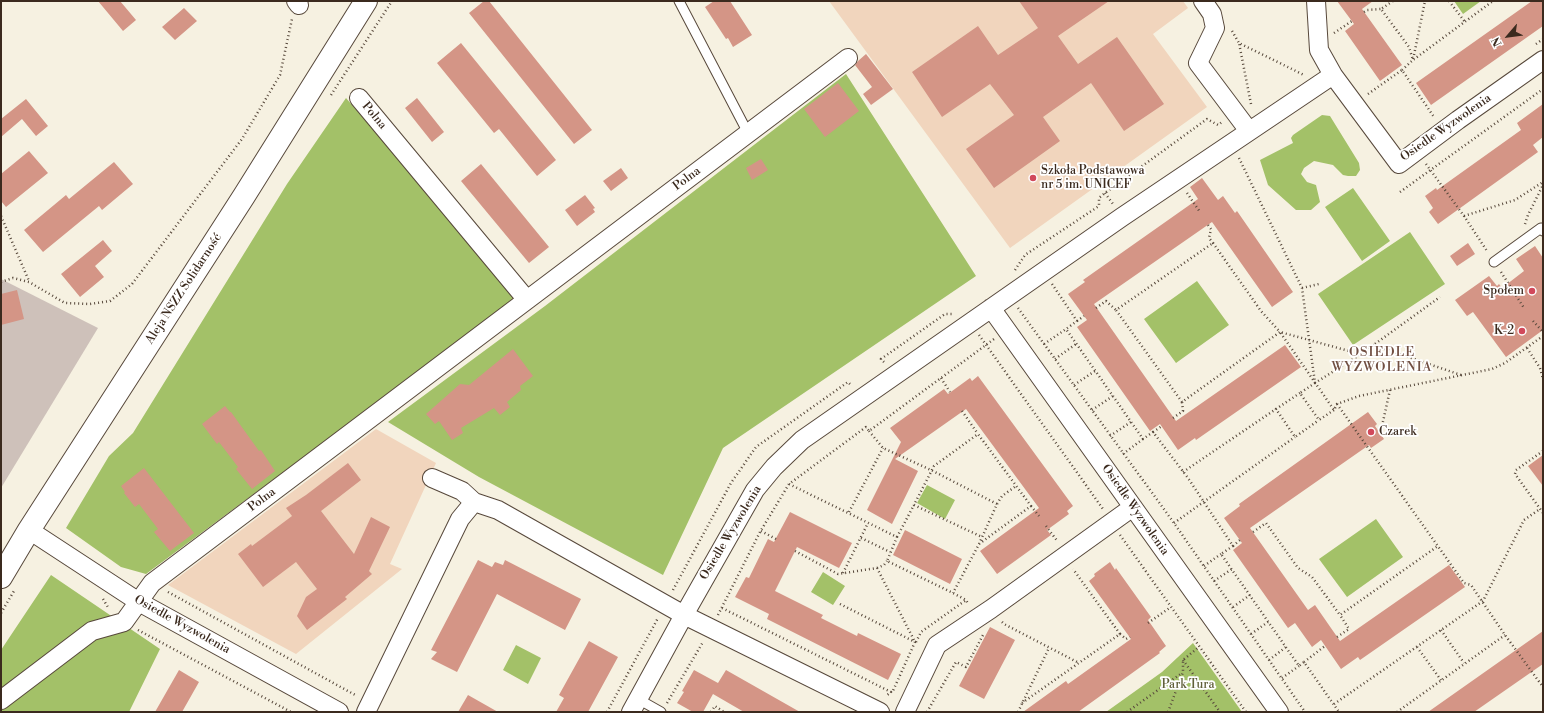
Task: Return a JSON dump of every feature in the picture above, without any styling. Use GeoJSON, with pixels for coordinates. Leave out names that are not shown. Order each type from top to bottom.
{"type":"FeatureCollection","features":[{"type":"Feature","properties":{"kind":"street","name":"Aleja NSZZ Solidarność"},"geometry":{"type":"LineString","coordinates":[[1,577],[29,530],[244,196],[366,1]]}},
{"type":"Feature","properties":{"kind":"street"},"geometry":{"type":"LineString","coordinates":[[1203,1],[1212,14],[1215,28],[1198,63],[1250,131]]}},
{"type":"Feature","properties":{"kind":"street","name":"Osiedle Wyzwolenia"},"geometry":{"type":"LineString","coordinates":[[1316,1],[1319,50],[1333,75],[1399,164],[1543,60]]}},
{"type":"Feature","properties":{"kind":"street","name":"Polna"},"geometry":{"type":"LineString","coordinates":[[124,622],[152,583],[848,58]]}},
{"type":"Feature","properties":{"kind":"street","name":"Osiedle Wyzwolenia"},"geometry":{"type":"LineString","coordinates":[[634,705],[755,490],[774,467],[802,440],[970,322],[1333,75]]}},
{"type":"Feature","properties":{"kind":"street","name":"Polna"},"geometry":{"type":"LineString","coordinates":[[359,98],[527,300]]}},
{"type":"Feature","properties":{"kind":"street","name":"Osiedle Wyzwolenia"},"geometry":{"type":"LineString","coordinates":[[991,308],[1279,712]]}},
{"type":"Feature","properties":{"kind":"street"},"geometry":{"type":"LineString","coordinates":[[432,478],[462,491],[474,502],[498,510],[684,615],[878,711]]}},
{"type":"Feature","properties":{"kind":"street"},"geometry":{"type":"LineString","coordinates":[[368,708],[460,519],[474,502]]}},
{"type":"Feature","properties":{"kind":"street"},"geometry":{"type":"LineString","coordinates":[[907,707],[937,645],[991,609],[1133,507]]}},
{"type":"Feature","properties":{"kind":"street","name":"Osiedle Wyzwolenia"},"geometry":{"type":"LineString","coordinates":[[29,530],[139,602],[339,712]]}},
{"type":"Feature","properties":{"kind":"street"},"geometry":{"type":"LineString","coordinates":[[1,700],[92,631],[124,622]]}},
{"type":"Feature","properties":{"kind":"lane"},"geometry":{"type":"LineString","coordinates":[[679,1],[748,133]]}},
{"type":"Feature","properties":{"kind":"lane"},"geometry":{"type":"LineString","coordinates":[[1494,262],[1541,228],[1543,231]]}},
{"type":"Feature","properties":{"kind":"lane"},"geometry":{"type":"LineString","coordinates":[[634,705],[663,709]]}},
{"type":"Feature","properties":{"kind":"path"},"geometry":{"type":"LineString","coordinates":[[1364,12],[1367,10],[1381,9],[1393,1]]}},
{"type":"Feature","properties":{"kind":"path"},"geometry":{"type":"LineString","coordinates":[[1413,60],[1425,1]]}},
{"type":"Feature","properties":{"kind":"path"},"geometry":{"type":"LineString","coordinates":[[1449,1],[1464,22]]}},
{"type":"Feature","properties":{"kind":"path"},"geometry":{"type":"LineString","coordinates":[[1371,99],[1367,94],[1402,70],[1413,60],[1493,1]]}},
{"type":"Feature","properties":{"kind":"path"},"geometry":{"type":"LineString","coordinates":[[1,282],[13,278],[29,282],[65,303],[90,304],[110,301],[132,284],[242,139],[250,126],[280,75],[293,14],[298,3]]}},
{"type":"Feature","properties":{"kind":"path"},"geometry":{"type":"LineString","coordinates":[[1381,9],[1409,47],[1413,60]]}},
{"type":"Feature","properties":{"kind":"path"},"geometry":{"type":"LineString","coordinates":[[1334,34],[1352,21]]}},
{"type":"Feature","properties":{"kind":"path"},"geometry":{"type":"LineString","coordinates":[[1014,271],[1025,255],[1099,206],[1099,198],[1105,193],[1207,119],[1218,125],[1241,110],[1252,111],[1239,43],[1308,77]]}},
{"type":"Feature","properties":{"kind":"path"},"geometry":{"type":"LineString","coordinates":[[1402,70],[1434,117],[1428,121]]}},
{"type":"Feature","properties":{"kind":"path"},"geometry":{"type":"LineString","coordinates":[[1400,192],[1543,89]]}},
{"type":"Feature","properties":{"kind":"path"},"geometry":{"type":"LineString","coordinates":[[1417,150],[1464,216],[1524,308]]}},
{"type":"Feature","properties":{"kind":"path"},"geometry":{"type":"LineString","coordinates":[[1237,152],[1302,288],[1315,383]]}},
{"type":"Feature","properties":{"kind":"path"},"geometry":{"type":"LineString","coordinates":[[1464,216],[1515,200],[1543,182]]}},
{"type":"Feature","properties":{"kind":"path"},"geometry":{"type":"LineString","coordinates":[[1520,244],[1528,215],[1543,185]]}},
{"type":"Feature","properties":{"kind":"path"},"geometry":{"type":"LineString","coordinates":[[1184,187],[1200,212]]}},
{"type":"Feature","properties":{"kind":"path"},"geometry":{"type":"LineString","coordinates":[[1,216],[29,282]]}},
{"type":"Feature","properties":{"kind":"path"},"geometry":{"type":"LineString","coordinates":[[1208,225],[1211,229],[1209,238],[1261,311],[1280,332],[1334,410]]}},
{"type":"Feature","properties":{"kind":"path"},"geometry":{"type":"LineString","coordinates":[[1116,310],[1213,243]]}},
{"type":"Feature","properties":{"kind":"path"},"geometry":{"type":"LineString","coordinates":[[1048,280],[1077,321]]}},
{"type":"Feature","properties":{"kind":"path"},"geometry":{"type":"LineString","coordinates":[[1302,288],[1319,284]]}},
{"type":"Feature","properties":{"kind":"path"},"geometry":{"type":"LineString","coordinates":[[1183,472],[1315,383],[1361,354],[1440,297]]}},
{"type":"Feature","properties":{"kind":"path"},"geometry":{"type":"LineString","coordinates":[[1096,308],[1106,301],[1116,310],[1182,402],[1183,411],[1174,418]]}},
{"type":"Feature","properties":{"kind":"path"},"geometry":{"type":"LineString","coordinates":[[1015,303],[1174,523],[1306,712]]}},
{"type":"Feature","properties":{"kind":"path"},"geometry":{"type":"LineString","coordinates":[[1044,344],[1084,316]]}},
{"type":"Feature","properties":{"kind":"path"},"geometry":{"type":"LineString","coordinates":[[869,431],[1025,317]]}},
{"type":"Feature","properties":{"kind":"path"},"geometry":{"type":"LineString","coordinates":[[1533,321],[1543,332]]}},
{"type":"Feature","properties":{"kind":"path"},"geometry":{"type":"LineString","coordinates":[[970,322],[1104,509]]}},
{"type":"Feature","properties":{"kind":"path"},"geometry":{"type":"LineString","coordinates":[[1066,329],[1143,439]]}},
{"type":"Feature","properties":{"kind":"path"},"geometry":{"type":"LineString","coordinates":[[1182,402],[1280,332],[1361,354]]}},
{"type":"Feature","properties":{"kind":"path"},"geometry":{"type":"LineString","coordinates":[[1174,523],[1334,410],[1337,404],[1358,396],[1492,369],[1505,363],[1543,336]]}},
{"type":"Feature","properties":{"kind":"path"},"geometry":{"type":"LineString","coordinates":[[1055,359],[1076,344]]}},
{"type":"Feature","properties":{"kind":"path"},"geometry":{"type":"LineString","coordinates":[[1373,345],[1462,375]]}},
{"type":"Feature","properties":{"kind":"path"},"geometry":{"type":"LineString","coordinates":[[1526,348],[1540,368],[1543,379]]}},
{"type":"Feature","properties":{"kind":"path"},"geometry":{"type":"LineString","coordinates":[[1074,385],[1095,371]]}},
{"type":"Feature","properties":{"kind":"path"},"geometry":{"type":"LineString","coordinates":[[941,378],[950,392]]}},
{"type":"Feature","properties":{"kind":"path"},"geometry":{"type":"LineString","coordinates":[[1382,426],[1390,390]]}},
{"type":"Feature","properties":{"kind":"path"},"geometry":{"type":"LineString","coordinates":[[1300,393],[1319,420]]}},
{"type":"Feature","properties":{"kind":"path"},"geometry":{"type":"LineString","coordinates":[[1092,410],[1113,396]]}},
{"type":"Feature","properties":{"kind":"path"},"geometry":{"type":"LineString","coordinates":[[1337,404],[1464,583],[1471,585],[1505,636],[1543,687]]}},
{"type":"Feature","properties":{"kind":"path"},"geometry":{"type":"LineString","coordinates":[[1276,409],[1295,437]]}},
{"type":"Feature","properties":{"kind":"path"},"geometry":{"type":"LineString","coordinates":[[962,411],[1039,516]]}},
{"type":"Feature","properties":{"kind":"path"},"geometry":{"type":"LineString","coordinates":[[1110,436],[1131,422]]}},
{"type":"Feature","properties":{"kind":"path"},"geometry":{"type":"LineString","coordinates":[[1123,454],[1162,426]]}},
{"type":"Feature","properties":{"kind":"path"},"geometry":{"type":"LineString","coordinates":[[663,709],[712,628],[761,531],[789,484],[866,427],[883,448],[931,470],[997,504]]}},
{"type":"Feature","properties":{"kind":"path"},"geometry":{"type":"LineString","coordinates":[[1153,432],[1183,472],[1233,546]]}},
{"type":"Feature","properties":{"kind":"path"},"geometry":{"type":"LineString","coordinates":[[795,551],[838,574],[877,568],[884,565],[931,470],[934,466],[978,434]]}},
{"type":"Feature","properties":{"kind":"path"},"geometry":{"type":"LineString","coordinates":[[849,512],[883,448]]}},
{"type":"Feature","properties":{"kind":"path"},"geometry":{"type":"LineString","coordinates":[[1543,451],[1516,470],[1515,474],[1543,513]]}},
{"type":"Feature","properties":{"kind":"path"},"geometry":{"type":"LineString","coordinates":[[789,484],[849,512],[897,537]]}},
{"type":"Feature","properties":{"kind":"path"},"geometry":{"type":"LineString","coordinates":[[953,593],[979,544],[997,504],[1002,496],[1016,486]]}},
{"type":"Feature","properties":{"kind":"path"},"geometry":{"type":"LineString","coordinates":[[914,505],[982,537]]}},
{"type":"Feature","properties":{"kind":"path"},"geometry":{"type":"LineString","coordinates":[[979,544],[1031,506]]}},
{"type":"Feature","properties":{"kind":"path"},"geometry":{"type":"LineString","coordinates":[[1334,704],[1483,601],[1524,520],[1540,509]]}},
{"type":"Feature","properties":{"kind":"path"},"geometry":{"type":"LineString","coordinates":[[843,573],[868,523]]}},
{"type":"Feature","properties":{"kind":"path"},"geometry":{"type":"LineString","coordinates":[[1252,532],[1266,523],[1298,568],[1312,577],[1349,629],[1338,637]]}},
{"type":"Feature","properties":{"kind":"path"},"geometry":{"type":"LineString","coordinates":[[1046,526],[1059,543]]}},
{"type":"Feature","properties":{"kind":"path"},"geometry":{"type":"LineString","coordinates":[[1116,529],[1246,712]]}},
{"type":"Feature","properties":{"kind":"path"},"geometry":{"type":"LineString","coordinates":[[761,531],[776,539]]}},
{"type":"Feature","properties":{"kind":"path"},"geometry":{"type":"LineString","coordinates":[[861,538],[890,552]]}},
{"type":"Feature","properties":{"kind":"path"},"geometry":{"type":"LineString","coordinates":[[1204,566],[1240,540]]}},
{"type":"Feature","properties":{"kind":"path"},"geometry":{"type":"LineString","coordinates":[[1340,616],[1438,546]]}},
{"type":"Feature","properties":{"kind":"path"},"geometry":{"type":"LineString","coordinates":[[1221,554],[1299,666]]}},
{"type":"Feature","properties":{"kind":"path"},"geometry":{"type":"LineString","coordinates":[[887,561],[966,600],[970,606]]}},
{"type":"Feature","properties":{"kind":"path"},"geometry":{"type":"LineString","coordinates":[[1069,563],[1120,634],[1126,639],[1130,637]]}},
{"type":"Feature","properties":{"kind":"path"},"geometry":{"type":"LineString","coordinates":[[877,568],[915,642]]}},
{"type":"Feature","properties":{"kind":"path"},"geometry":{"type":"LineString","coordinates":[[1214,581],[1232,569]]}},
{"type":"Feature","properties":{"kind":"path"},"geometry":{"type":"LineString","coordinates":[[152,583],[368,708]]}},
{"type":"Feature","properties":{"kind":"path"},"geometry":{"type":"LineString","coordinates":[[97,595],[103,599],[112,614],[124,622],[291,712]]}},
{"type":"Feature","properties":{"kind":"path"},"geometry":{"type":"LineString","coordinates":[[1232,607],[1250,595]]}},
{"type":"Feature","properties":{"kind":"path"},"geometry":{"type":"LineString","coordinates":[[878,711],[878,703],[891,692],[921,632],[966,600]]}},
{"type":"Feature","properties":{"kind":"path"},"geometry":{"type":"LineString","coordinates":[[840,604],[915,642]]}},
{"type":"Feature","properties":{"kind":"path"},"geometry":{"type":"LineString","coordinates":[[1148,623],[1171,607]]}},
{"type":"Feature","properties":{"kind":"path"},"geometry":{"type":"LineString","coordinates":[[722,608],[891,692],[907,707],[928,712],[956,662],[966,667],[985,632]]}},
{"type":"Feature","properties":{"kind":"path"},"geometry":{"type":"LineString","coordinates":[[991,609],[1004,624],[1079,663]]}},
{"type":"Feature","properties":{"kind":"path"},"geometry":{"type":"LineString","coordinates":[[1251,634],[1268,622]]}},
{"type":"Feature","properties":{"kind":"path"},"geometry":{"type":"LineString","coordinates":[[1441,630],[1464,663]]}},
{"type":"Feature","properties":{"kind":"path"},"geometry":{"type":"LineString","coordinates":[[1022,704],[1120,634]]}},
{"type":"Feature","properties":{"kind":"path"},"geometry":{"type":"LineString","coordinates":[[1396,712],[1464,663],[1505,636]]}},
{"type":"Feature","properties":{"kind":"path"},"geometry":{"type":"LineString","coordinates":[[1282,678],[1325,646]]}},
{"type":"Feature","properties":{"kind":"path"},"geometry":{"type":"LineString","coordinates":[[1183,660],[1200,647]]}},
{"type":"Feature","properties":{"kind":"path"},"geometry":{"type":"LineString","coordinates":[[1269,660],[1286,647]]}},
{"type":"Feature","properties":{"kind":"path"},"geometry":{"type":"LineString","coordinates":[[1416,647],[1441,680]]}},
{"type":"Feature","properties":{"kind":"path"},"geometry":{"type":"LineString","coordinates":[[1018,712],[1049,648]]}},
{"type":"Feature","properties":{"kind":"path"},"geometry":{"type":"LineString","coordinates":[[1168,712],[1183,672],[1183,660]]}},
{"type":"Feature","properties":{"kind":"path"},"geometry":{"type":"LineString","coordinates":[[1183,660],[1220,712]]}},
{"type":"Feature","properties":{"kind":"path"},"geometry":{"type":"LineString","coordinates":[[1304,662],[1339,712]]}},
{"type":"Feature","properties":{"kind":"path"},"geometry":{"type":"LineString","coordinates":[[1127,712],[1183,672]]}},
{"type":"Feature","properties":{"kind":"path"},"geometry":{"type":"LineString","coordinates":[[711,712],[715,706],[724,712]]}},
{"type":"Feature","properties":{"kind":"shaded area","name":"Szkoła Podstawowa nr 5 im. UNICEF"},"geometry":{"type":"Polygon","coordinates":[[[829,1],[1183,1],[1188,8],[1153,34],[1207,107],[1010,248],[829,1]]]}},
{"type":"Feature","properties":{"kind":"shaded area"},"geometry":{"type":"Polygon","coordinates":[[[1,279],[98,328],[1,488],[1,279]]]}},
{"type":"Feature","properties":{"kind":"shaded area"},"geometry":{"type":"Polygon","coordinates":[[[376,429],[436,463],[390,564],[402,569],[296,654],[168,585],[376,429]]]}},
{"type":"Feature","properties":{"kind":"green space"},"geometry":{"type":"Polygon","coordinates":[[[1454,1],[1481,1],[1463,14],[1454,1]]]}},
{"type":"Feature","properties":{"kind":"green space"},"geometry":{"type":"Polygon","coordinates":[[[846,74],[976,276],[723,448],[663,575],[479,477],[388,422],[545,306],[846,74]]]}},
{"type":"Feature","properties":{"kind":"green space"},"geometry":{"type":"Polygon","coordinates":[[[346,98],[519,297],[146,574],[121,567],[66,528],[109,456],[133,433],[287,184],[346,98]]]}},
{"type":"Feature","properties":{"kind":"green space"},"geometry":{"type":"Polygon","coordinates":[[[1322,115],[1330,116],[1359,163],[1360,170],[1356,176],[1348,176],[1343,175],[1333,165],[1314,161],[1304,168],[1301,174],[1307,182],[1316,185],[1320,202],[1311,210],[1296,210],[1268,185],[1260,160],[1293,143],[1291,138],[1293,135],[1322,115]]]}},
{"type":"Feature","properties":{"kind":"green space"},"geometry":{"type":"Polygon","coordinates":[[[1353,188],[1390,241],[1362,261],[1325,207],[1353,188]]]}},
{"type":"Feature","properties":{"kind":"green space"},"geometry":{"type":"Polygon","coordinates":[[[1410,232],[1445,284],[1353,345],[1318,294],[1410,232]]]}},
{"type":"Feature","properties":{"kind":"green space"},"geometry":{"type":"Polygon","coordinates":[[[1197,281],[1229,325],[1176,363],[1144,319],[1197,281]]]}},
{"type":"Feature","properties":{"kind":"green space"},"geometry":{"type":"Polygon","coordinates":[[[927,485],[955,500],[945,519],[917,503],[927,485]]]}},
{"type":"Feature","properties":{"kind":"green space"},"geometry":{"type":"Polygon","coordinates":[[[1376,519],[1403,557],[1347,597],[1319,559],[1376,519]]]}},
{"type":"Feature","properties":{"kind":"green space"},"geometry":{"type":"Polygon","coordinates":[[[823,572],[845,586],[833,605],[811,592],[823,572]]]}},
{"type":"Feature","properties":{"kind":"green space"},"geometry":{"type":"Polygon","coordinates":[[[51,575],[160,649],[129,712],[1,712],[1,650],[51,575]]]}},
{"type":"Feature","properties":{"kind":"green space","name":"Park Tura"},"geometry":{"type":"Polygon","coordinates":[[[1193,643],[1242,712],[1106,712],[1162,672],[1193,643]]]}},
{"type":"Feature","properties":{"kind":"green space"},"geometry":{"type":"Polygon","coordinates":[[[516,645],[541,658],[528,684],[503,670],[516,645]]]}},
{"type":"Feature","properties":{"kind":"building"},"geometry":{"type":"Polygon","coordinates":[[[98,1],[120,1],[136,20],[123,31],[98,1]]]}},
{"type":"Feature","properties":{"kind":"building"},"geometry":{"type":"Polygon","coordinates":[[[484,1],[489,1],[592,130],[574,144],[469,13],[484,1]]]}},
{"type":"Feature","properties":{"kind":"building"},"geometry":{"type":"Polygon","coordinates":[[[714,1],[730,1],[752,35],[733,47],[705,7],[714,1]]]}},
{"type":"Feature","properties":{"kind":"building"},"geometry":{"type":"Polygon","coordinates":[[[1019,1],[1109,1],[1058,36],[1078,64],[1117,37],[1164,104],[1124,131],[1091,83],[1043,117],[1060,141],[994,188],[966,149],[1014,115],[990,84],[942,117],[912,72],[978,26],[998,55],[1038,28],[1019,1]]]}},
{"type":"Feature","properties":{"kind":"building"},"geometry":{"type":"Polygon","coordinates":[[[1337,1],[1373,1],[1362,9],[1402,65],[1380,81],[1345,31],[1354,24],[1337,1]]]}},
{"type":"Feature","properties":{"kind":"building"},"geometry":{"type":"Polygon","coordinates":[[[1532,1],[1543,1],[1543,26],[1431,105],[1416,83],[1532,1]]]}},
{"type":"Feature","properties":{"kind":"building"},"geometry":{"type":"Polygon","coordinates":[[[184,8],[197,21],[175,40],[162,27],[184,8]]]}},
{"type":"Feature","properties":{"kind":"building"},"geometry":{"type":"Polygon","coordinates":[[[461,43],[556,160],[537,176],[499,129],[494,133],[437,63],[461,43]]]}},
{"type":"Feature","properties":{"kind":"building"},"geometry":{"type":"Polygon","coordinates":[[[866,54],[893,89],[871,105],[863,94],[872,87],[855,65],[866,54]]]}},
{"type":"Feature","properties":{"kind":"building"},"geometry":{"type":"Polygon","coordinates":[[[838,83],[859,111],[825,137],[804,109],[838,83]]]}},
{"type":"Feature","properties":{"kind":"building"},"geometry":{"type":"Polygon","coordinates":[[[417,98],[444,132],[432,142],[405,108],[417,98]]]}},
{"type":"Feature","properties":{"kind":"building"},"geometry":{"type":"Polygon","coordinates":[[[26,99],[48,126],[36,136],[22,119],[1,137],[1,119],[26,99]]]}},
{"type":"Feature","properties":{"kind":"building"},"geometry":{"type":"Polygon","coordinates":[[[1543,104],[1543,137],[1533,145],[1538,152],[1438,224],[1429,212],[1433,208],[1425,196],[1436,188],[1437,190],[1521,130],[1517,123],[1543,104]]]}},
{"type":"Feature","properties":{"kind":"building"},"geometry":{"type":"Polygon","coordinates":[[[29,151],[48,173],[6,207],[1,201],[1,174],[29,151]]]}},
{"type":"Feature","properties":{"kind":"building"},"geometry":{"type":"Polygon","coordinates":[[[761,159],[768,170],[752,180],[746,168],[761,159]]]}},
{"type":"Feature","properties":{"kind":"building"},"geometry":{"type":"Polygon","coordinates":[[[114,162],[133,184],[102,210],[99,206],[43,252],[24,230],[66,195],[69,199],[114,162]]]}},
{"type":"Feature","properties":{"kind":"building"},"geometry":{"type":"Polygon","coordinates":[[[481,164],[549,247],[529,263],[461,181],[481,164]]]}},
{"type":"Feature","properties":{"kind":"building"},"geometry":{"type":"Polygon","coordinates":[[[621,168],[628,178],[611,191],[603,181],[621,168]]]}},
{"type":"Feature","properties":{"kind":"building"},"geometry":{"type":"Polygon","coordinates":[[[1202,178],[1218,200],[1223,196],[1235,213],[1237,211],[1293,292],[1272,307],[1212,222],[1094,304],[1176,421],[1285,345],[1301,367],[1196,440],[1195,438],[1178,450],[1160,424],[1150,431],[1077,327],[1087,320],[1068,294],[1085,282],[1083,280],[1198,199],[1190,187],[1202,178]]]}},
{"type":"Feature","properties":{"kind":"building"},"geometry":{"type":"Polygon","coordinates":[[[585,195],[595,208],[593,209],[595,212],[577,226],[565,210],[585,195]]]}},
{"type":"Feature","properties":{"kind":"building"},"geometry":{"type":"Polygon","coordinates":[[[103,240],[112,251],[95,266],[104,277],[80,297],[61,274],[103,240]]]}},
{"type":"Feature","properties":{"kind":"building"},"geometry":{"type":"Polygon","coordinates":[[[1468,243],[1475,254],[1457,266],[1450,256],[1468,243]]]}},
{"type":"Feature","properties":{"kind":"building"},"geometry":{"type":"Polygon","coordinates":[[[1535,246],[1543,258],[1543,330],[1506,357],[1473,312],[1467,316],[1455,300],[1489,276],[1497,286],[1499,284],[1502,288],[1524,271],[1516,259],[1535,246]]]}},
{"type":"Feature","properties":{"kind":"building"},"geometry":{"type":"Polygon","coordinates":[[[17,290],[24,319],[1,325],[1,294],[17,290]]]}},
{"type":"Feature","properties":{"kind":"building"},"geometry":{"type":"Polygon","coordinates":[[[513,349],[533,376],[520,386],[521,390],[507,402],[510,407],[500,415],[494,408],[461,428],[463,433],[452,440],[439,421],[435,424],[426,414],[460,384],[469,385],[513,349]]]}},
{"type":"Feature","properties":{"kind":"building"},"geometry":{"type":"Polygon","coordinates":[[[978,376],[1073,506],[1067,511],[1069,514],[1047,530],[1051,535],[997,574],[980,551],[1039,508],[966,409],[895,459],[918,471],[892,524],[867,510],[901,442],[890,428],[944,389],[948,394],[970,378],[972,381],[978,376]]]}},
{"type":"Feature","properties":{"kind":"building"},"geometry":{"type":"Polygon","coordinates":[[[225,406],[259,451],[261,450],[275,471],[252,489],[236,469],[238,467],[219,442],[217,444],[202,424],[225,406]]]}},
{"type":"Feature","properties":{"kind":"building"},"geometry":{"type":"Polygon","coordinates":[[[1368,412],[1377,424],[1375,426],[1384,439],[1371,448],[1369,445],[1250,528],[1308,610],[1315,605],[1340,641],[1449,565],[1465,587],[1360,660],[1358,657],[1341,669],[1321,640],[1312,647],[1295,623],[1288,628],[1233,550],[1242,543],[1224,518],[1240,506],[1239,504],[1368,412]]]}},
{"type":"Feature","properties":{"kind":"building"},"geometry":{"type":"Polygon","coordinates":[[[1543,455],[1543,486],[1528,466],[1543,455]]]}},
{"type":"Feature","properties":{"kind":"building"},"geometry":{"type":"Polygon","coordinates":[[[348,463],[361,480],[321,511],[354,554],[371,517],[390,527],[369,571],[372,574],[345,597],[347,599],[307,630],[297,616],[306,597],[317,589],[296,562],[263,587],[238,554],[251,544],[252,546],[292,516],[286,508],[306,495],[348,463]]]}},
{"type":"Feature","properties":{"kind":"building"},"geometry":{"type":"Polygon","coordinates":[[[144,468],[194,533],[170,551],[154,532],[158,529],[139,504],[135,507],[124,493],[125,492],[121,486],[144,468]]]}},
{"type":"Feature","properties":{"kind":"building"},"geometry":{"type":"Polygon","coordinates":[[[790,512],[852,543],[839,568],[797,547],[775,591],[823,615],[821,618],[857,636],[858,633],[901,654],[888,680],[767,619],[769,614],[735,597],[746,577],[749,578],[768,539],[774,542],[790,512]]]}},
{"type":"Feature","properties":{"kind":"building"},"geometry":{"type":"Polygon","coordinates":[[[905,530],[962,559],[950,584],[893,555],[905,530]]]}},
{"type":"Feature","properties":{"kind":"building"},"geometry":{"type":"Polygon","coordinates":[[[478,560],[492,567],[495,562],[503,565],[505,560],[581,599],[565,630],[497,594],[457,672],[431,659],[437,652],[431,650],[478,560]]]}},
{"type":"Feature","properties":{"kind":"building"},"geometry":{"type":"Polygon","coordinates":[[[1110,562],[1115,570],[1116,568],[1151,617],[1148,620],[1166,646],[1159,652],[1160,653],[1078,712],[1023,712],[1066,681],[1068,684],[1131,639],[1089,581],[1095,576],[1094,574],[1110,562]]]}},
{"type":"Feature","properties":{"kind":"building"},"geometry":{"type":"Polygon","coordinates":[[[990,627],[1015,640],[984,699],[959,686],[990,627]]]}},
{"type":"Feature","properties":{"kind":"building"},"geometry":{"type":"Polygon","coordinates":[[[1543,631],[1543,664],[1474,712],[1428,712],[1543,631]]]}},
{"type":"Feature","properties":{"kind":"building"},"geometry":{"type":"Polygon","coordinates":[[[589,641],[618,657],[588,712],[556,712],[564,698],[559,695],[589,641]]]}},
{"type":"Feature","properties":{"kind":"building"},"geometry":{"type":"Polygon","coordinates":[[[179,670],[199,682],[182,712],[155,712],[179,670]]]}},
{"type":"Feature","properties":{"kind":"building"},"geometry":{"type":"Polygon","coordinates":[[[694,670],[718,683],[726,670],[800,712],[744,712],[713,694],[703,712],[693,712],[677,703],[694,670]]]}},
{"type":"Feature","properties":{"kind":"building"},"geometry":{"type":"Polygon","coordinates":[[[468,695],[498,712],[458,712],[468,695]]]}},
{"type":"Feature","properties":{"kind":"place","name":"Szkoła Podstawowa nr 5 im. UNICEF"},"geometry":{"type":"Point","coordinates":[1033,178]}},
{"type":"Feature","properties":{"kind":"place","name":"Społem"},"geometry":{"type":"Point","coordinates":[1532,291]}},
{"type":"Feature","properties":{"kind":"place","name":"K-2"},"geometry":{"type":"Point","coordinates":[1522,331]}},
{"type":"Feature","properties":{"kind":"place","name":"Czarek"},"geometry":{"type":"Point","coordinates":[1371,432]}},
{"type":"Feature","properties":{"kind":"district","name":"OSIEDLE WYZWOLENIA"},"geometry":{"type":"Point","coordinates":[1382,360]}}]}
